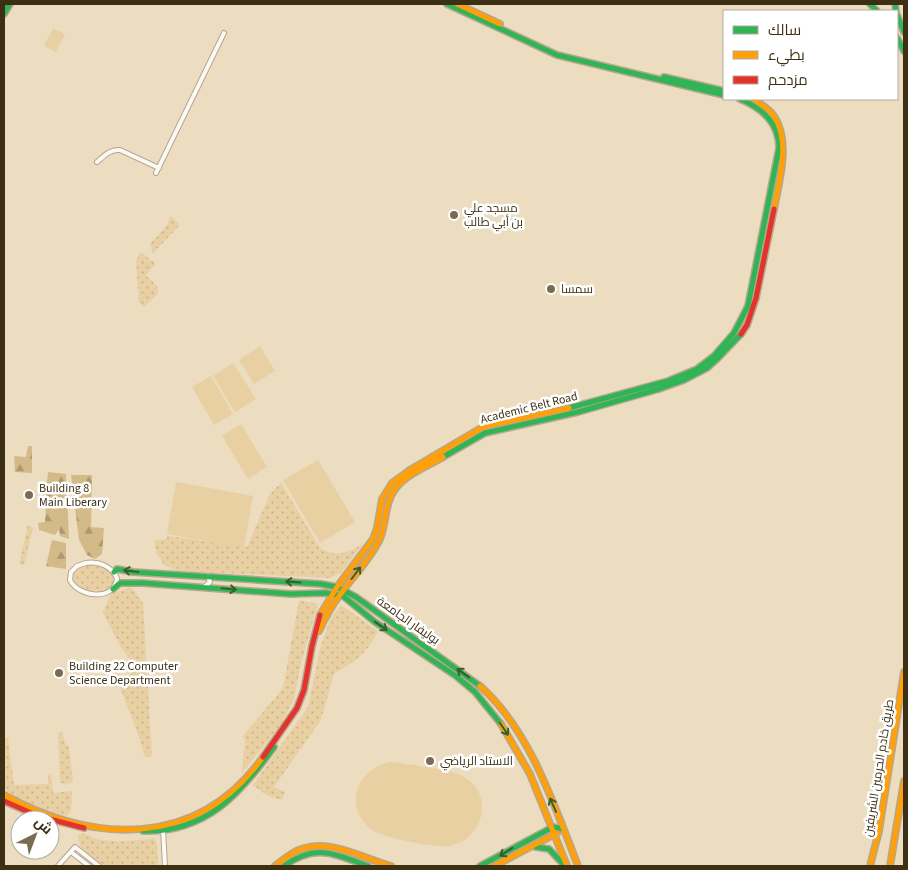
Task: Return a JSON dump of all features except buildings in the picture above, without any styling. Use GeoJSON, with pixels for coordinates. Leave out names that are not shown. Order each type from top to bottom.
{"type":"FeatureCollection","features":[{"type":"Feature","properties":{"kind":"main road"},"geometry":{"type":"LineString","coordinates":[[4,14],[10,4]]}},
{"type":"Feature","properties":{"kind":"main road"},"geometry":{"type":"LineString","coordinates":[[447,4],[557,55],[723,93]]}},
{"type":"Feature","properties":{"kind":"main road"},"geometry":{"type":"LineString","coordinates":[[457,4],[564,53],[723,93]]}},
{"type":"Feature","properties":{"kind":"main road"},"geometry":{"type":"LineString","coordinates":[[898,18],[904,32]]}},
{"type":"Feature","properties":{"kind":"main road","name":"Academic Belt Road"},"geometry":{"type":"LineString","coordinates":[[4,801],[38,816],[87,829],[114,832],[163,829],[191,822],[216,809],[242,788],[264,761],[302,705],[308,688],[319,629],[336,594],[373,539],[382,499],[396,479],[484,427],[553,413],[682,376],[705,364],[728,342],[740,323],[749,300],[778,160],[779,140],[773,124],[766,113],[756,105],[743,100]]}},
{"type":"Feature","properties":{"kind":"main road","name":"Academic Belt Road"},"geometry":{"type":"LineString","coordinates":[[340,588],[353,577],[380,539],[388,499],[398,484],[410,476],[485,433],[500,428],[558,417],[682,382],[698,375],[712,365],[734,342],[748,323],[755,298],[776,196],[783,149],[781,131],[776,120],[766,107],[755,100]]}},
{"type":"Feature","properties":{"kind":"main road","name":"بوليفار الجامعة"},"geometry":{"type":"LineString","coordinates":[[114,572],[117,569],[133,572],[205,575],[321,584],[340,588],[356,597],[480,685],[500,706],[514,725],[538,773],[564,829],[578,866]]}},
{"type":"Feature","properties":{"kind":"main road"},"geometry":{"type":"LineString","coordinates":[[113,589],[120,583],[133,583],[290,594],[336,594]]}},
{"type":"Feature","properties":{"kind":"main road","name":"بوليفار الجامعة"},"geometry":{"type":"LineString","coordinates":[[336,594],[351,601],[363,613],[442,665],[474,692],[496,718],[512,742],[536,789],[553,827],[566,866]]}},
{"type":"Feature","properties":{"kind":"main road","name":"طريق خادم الحرمين الشريفين"},"geometry":{"type":"LineString","coordinates":[[870,866],[879,831],[904,672]]}},
{"type":"Feature","properties":{"kind":"main road"},"geometry":{"type":"LineString","coordinates":[[474,692],[480,685]]}},
{"type":"Feature","properties":{"kind":"main road"},"geometry":{"type":"LineString","coordinates":[[890,866],[904,781]]}},
{"type":"Feature","properties":{"kind":"main road","name":"Academic Belt Road"},"geometry":{"type":"LineString","coordinates":[[4,795],[28,808],[86,826],[120,830],[163,829]]}},
{"type":"Feature","properties":{"kind":"main road"},"geometry":{"type":"LineString","coordinates":[[480,866],[553,827],[564,829]]}},
{"type":"Feature","properties":{"kind":"main road"},"geometry":{"type":"LineString","coordinates":[[494,866],[564,829]]}},
{"type":"Feature","properties":{"kind":"main road"},"geometry":{"type":"LineString","coordinates":[[275,866],[294,852],[315,846],[330,847],[362,859],[391,866]]}},
{"type":"Feature","properties":{"kind":"main road"},"geometry":{"type":"LineString","coordinates":[[528,849],[542,846],[548,847],[566,866]]}},
{"type":"Feature","properties":{"kind":"main road"},"geometry":{"type":"LineString","coordinates":[[284,866],[296,856],[311,851],[333,854],[368,866]]}},
{"type":"Feature","properties":{"kind":"street"},"geometry":{"type":"LineString","coordinates":[[156,173],[224,33]]}},
{"type":"Feature","properties":{"kind":"street"},"geometry":{"type":"LineString","coordinates":[[97,162],[109,152],[120,150],[159,168]]}},
{"type":"Feature","properties":{"kind":"street"},"geometry":{"type":"LineString","coordinates":[[86,562],[100,564],[114,572],[118,578],[117,583],[113,589],[103,594],[86,593],[78,590],[70,580],[74,568],[86,562]]}},
{"type":"Feature","properties":{"kind":"street"},"geometry":{"type":"LineString","coordinates":[[204,587],[210,582],[209,578],[205,575]]}},
{"type":"Feature","properties":{"kind":"street"},"geometry":{"type":"LineString","coordinates":[[163,829],[165,866]]}},
{"type":"Feature","properties":{"kind":"street"},"geometry":{"type":"LineString","coordinates":[[58,866],[74,847],[99,866]]}},
{"type":"Feature","properties":{"kind":"street"},"geometry":{"type":"LineString","coordinates":[[71,852],[90,866]]}},
{"type":"Feature","properties":{"kind":"shaded area"},"geometry":{"type":"Polygon","coordinates":[[[53,28],[65,34],[56,52],[44,46],[53,28]]]}},
{"type":"Feature","properties":{"kind":"shaded area"},"geometry":{"type":"Polygon","coordinates":[[[170,216],[180,225],[153,253],[150,244],[168,224],[170,216]]]}},
{"type":"Feature","properties":{"kind":"shaded area"},"geometry":{"type":"Polygon","coordinates":[[[140,253],[156,264],[146,275],[157,286],[158,294],[144,307],[139,302],[136,261],[140,253]]]}},
{"type":"Feature","properties":{"kind":"shaded area"},"geometry":{"type":"Polygon","coordinates":[[[260,346],[275,371],[254,384],[239,360],[260,346]]]}},
{"type":"Feature","properties":{"kind":"shaded area"},"geometry":{"type":"Polygon","coordinates":[[[233,363],[256,399],[235,412],[213,376],[233,363]]]}},
{"type":"Feature","properties":{"kind":"shaded area"},"geometry":{"type":"Polygon","coordinates":[[[211,376],[233,414],[214,425],[192,387],[211,376]]]}},
{"type":"Feature","properties":{"kind":"shaded area"},"geometry":{"type":"Polygon","coordinates":[[[241,424],[267,467],[248,479],[222,436],[241,424]]]}},
{"type":"Feature","properties":{"kind":"shaded area"},"geometry":{"type":"Polygon","coordinates":[[[318,460],[355,522],[320,543],[283,480],[318,460]]]}},
{"type":"Feature","properties":{"kind":"shaded area"},"geometry":{"type":"Polygon","coordinates":[[[176,482],[253,496],[244,548],[167,534],[176,482]]]}},
{"type":"Feature","properties":{"kind":"shaded area"},"geometry":{"type":"Polygon","coordinates":[[[281,483],[320,548],[337,554],[352,550],[363,544],[341,573],[330,578],[178,571],[164,565],[156,552],[154,540],[166,539],[168,536],[247,547],[270,494],[281,483]]]}},
{"type":"Feature","properties":{"kind":"shaded area"},"geometry":{"type":"Polygon","coordinates":[[[28,525],[33,528],[24,565],[19,564],[28,525]]]}},
{"type":"Feature","properties":{"kind":"shaded area"},"geometry":{"type":"Polygon","coordinates":[[[89,564],[100,566],[110,571],[115,578],[114,584],[102,590],[88,590],[77,584],[74,579],[74,572],[77,568],[89,564]]]}},
{"type":"Feature","properties":{"kind":"shaded area"},"geometry":{"type":"Polygon","coordinates":[[[131,587],[143,603],[152,757],[145,757],[114,671],[126,679],[136,667],[122,649],[103,613],[111,594],[131,587]]]}},
{"type":"Feature","properties":{"kind":"shaded area"},"geometry":{"type":"Polygon","coordinates":[[[299,600],[318,604],[301,663],[294,699],[282,723],[242,773],[245,739],[242,737],[283,688],[299,600]]]}},
{"type":"Feature","properties":{"kind":"shaded area"},"geometry":{"type":"Polygon","coordinates":[[[341,605],[378,631],[365,652],[334,674],[321,720],[274,787],[285,792],[282,800],[268,796],[253,785],[308,707],[320,649],[330,619],[341,605]]]}},
{"type":"Feature","properties":{"kind":"shaded area"},"geometry":{"type":"Polygon","coordinates":[[[62,732],[69,748],[73,780],[71,783],[64,784],[60,782],[58,733],[62,732]]]}},
{"type":"Feature","properties":{"kind":"shaded area"},"geometry":{"type":"Polygon","coordinates":[[[8,738],[14,785],[48,784],[48,775],[51,774],[53,793],[72,791],[71,810],[67,816],[60,814],[60,810],[46,810],[25,802],[4,789],[4,739],[8,738]]]}},
{"type":"Feature","properties":{"kind":"shaded area"},"geometry":{"type":"Polygon","coordinates":[[[391,762],[453,772],[466,778],[475,786],[480,796],[481,817],[477,827],[470,836],[449,846],[442,846],[398,839],[372,830],[363,821],[358,811],[356,800],[358,790],[362,780],[369,772],[391,762]]]}},
{"type":"Feature","properties":{"kind":"shaded area"},"geometry":{"type":"Polygon","coordinates":[[[84,833],[91,837],[108,841],[154,838],[157,844],[158,866],[104,866],[81,850],[78,835],[84,833]]]}},
{"type":"Feature","properties":{"kind":"green space"},"geometry":{"type":"Polygon","coordinates":[[[28,446],[32,446],[32,473],[15,472],[14,456],[26,457],[28,446]]]}},
{"type":"Feature","properties":{"kind":"green space"},"geometry":{"type":"Polygon","coordinates":[[[48,472],[66,474],[69,539],[60,536],[59,529],[55,535],[39,530],[38,523],[45,522],[48,472]]]}},
{"type":"Feature","properties":{"kind":"green space"},"geometry":{"type":"Polygon","coordinates":[[[71,475],[92,475],[91,527],[104,528],[102,554],[95,559],[87,555],[79,540],[71,475]]]}},
{"type":"Feature","properties":{"kind":"green space"},"geometry":{"type":"Polygon","coordinates":[[[52,540],[66,543],[66,569],[46,566],[52,540]]]}},
{"type":"Feature","properties":{"kind":"traffic: fast"},"geometry":{"type":"LineString","coordinates":[[4,14],[10,4]]}},
{"type":"Feature","properties":{"kind":"traffic: fast"},"geometry":{"type":"LineString","coordinates":[[447,4],[557,55],[723,95]]}},
{"type":"Feature","properties":{"kind":"traffic: fast"},"geometry":{"type":"LineString","coordinates":[[870,4],[876,10]]}},
{"type":"Feature","properties":{"kind":"traffic: fast"},"geometry":{"type":"LineString","coordinates":[[895,4],[896,10]]}},
{"type":"Feature","properties":{"kind":"traffic: fast"},"geometry":{"type":"LineString","coordinates":[[898,17],[904,32]]}},
{"type":"Feature","properties":{"kind":"traffic: fast"},"geometry":{"type":"LineString","coordinates":[[898,40],[904,51]]}},
{"type":"Feature","properties":{"kind":"traffic: fast"},"geometry":{"type":"LineString","coordinates":[[664,77],[723,91]]}},
{"type":"Feature","properties":{"kind":"traffic: fast"},"geometry":{"type":"LineString","coordinates":[[569,408],[668,381],[697,369],[714,356],[734,333],[748,306],[779,148],[776,131],[768,118],[755,107],[742,100]]}},
{"type":"Feature","properties":{"kind":"traffic: fast"},"geometry":{"type":"LineString","coordinates":[[443,457],[485,433],[578,412],[684,380],[707,368],[741,334]]}},
{"type":"Feature","properties":{"kind":"traffic: fast"},"geometry":{"type":"LineString","coordinates":[[114,572],[117,569],[133,572],[321,584],[337,587],[356,597],[480,686]]}},
{"type":"Feature","properties":{"kind":"traffic: fast"},"geometry":{"type":"LineString","coordinates":[[113,589],[120,583],[142,583],[290,594],[325,593],[343,596],[375,622],[456,676],[475,692],[501,724]]}},
{"type":"Feature","properties":{"kind":"traffic: fast"},"geometry":{"type":"LineString","coordinates":[[143,831],[165,830],[203,818],[234,795],[274,747]]}},
{"type":"Feature","properties":{"kind":"traffic: fast"},"geometry":{"type":"LineString","coordinates":[[480,866],[553,827],[563,829]]}},
{"type":"Feature","properties":{"kind":"traffic: fast"},"geometry":{"type":"LineString","coordinates":[[536,847],[549,849],[565,866]]}},
{"type":"Feature","properties":{"kind":"traffic: fast"},"geometry":{"type":"LineString","coordinates":[[284,866],[295,859],[316,853],[335,855],[368,866]]}},
{"type":"Feature","properties":{"kind":"traffic: slow"},"geometry":{"type":"LineString","coordinates":[[457,4],[500,24]]}},
{"type":"Feature","properties":{"kind":"traffic: slow"},"geometry":{"type":"LineString","coordinates":[[754,100],[774,116],[782,137],[781,174],[774,209]]}},
{"type":"Feature","properties":{"kind":"traffic: slow"},"geometry":{"type":"LineString","coordinates":[[320,615],[337,587],[373,539],[382,499],[392,483],[410,470],[483,427],[569,408]]}},
{"type":"Feature","properties":{"kind":"traffic: slow"},"geometry":{"type":"LineString","coordinates":[[319,631],[334,603],[376,547],[382,533],[389,500],[396,488],[412,474],[443,457]]}},
{"type":"Feature","properties":{"kind":"traffic: slow"},"geometry":{"type":"LineString","coordinates":[[870,866],[879,831],[904,672]]}},
{"type":"Feature","properties":{"kind":"traffic: slow"},"geometry":{"type":"LineString","coordinates":[[480,686],[498,704],[527,746],[550,794],[578,866]]}},
{"type":"Feature","properties":{"kind":"traffic: slow"},"geometry":{"type":"LineString","coordinates":[[501,724],[530,774],[567,866]]}},
{"type":"Feature","properties":{"kind":"traffic: slow"},"geometry":{"type":"LineString","coordinates":[[4,795],[38,811],[73,823],[108,829],[143,829],[176,822],[208,809],[237,787],[263,757]]}},
{"type":"Feature","properties":{"kind":"traffic: slow"},"geometry":{"type":"LineString","coordinates":[[890,866],[904,781]]}},
{"type":"Feature","properties":{"kind":"traffic: slow"},"geometry":{"type":"LineString","coordinates":[[494,866],[557,833]]}},
{"type":"Feature","properties":{"kind":"traffic: slow"},"geometry":{"type":"LineString","coordinates":[[275,866],[297,851],[316,846],[338,848],[391,866]]}},
{"type":"Feature","properties":{"kind":"traffic: jam"},"geometry":{"type":"LineString","coordinates":[[741,334],[747,325],[756,298],[774,209]]}},
{"type":"Feature","properties":{"kind":"traffic: jam"},"geometry":{"type":"LineString","coordinates":[[263,757],[297,708],[304,690],[320,615]]}},
{"type":"Feature","properties":{"kind":"traffic: jam"},"geometry":{"type":"LineString","coordinates":[[4,801],[38,816],[84,828]]}},
{"type":"Feature","properties":{"kind":"place","name":"مسجد علي بن أبي طالب"},"geometry":{"type":"Point","coordinates":[454,215]}},
{"type":"Feature","properties":{"kind":"place","name":"سمسا"},"geometry":{"type":"Point","coordinates":[551,289]}},
{"type":"Feature","properties":{"kind":"place","name":"Building 8 Main Liberary"},"geometry":{"type":"Point","coordinates":[29,495]}},
{"type":"Feature","properties":{"kind":"place","name":"Building 22 Computer Science Department"},"geometry":{"type":"Point","coordinates":[59,673]}},
{"type":"Feature","properties":{"kind":"place","name":"الاستاد الرياضي"},"geometry":{"type":"Point","coordinates":[430,761]}}]}
